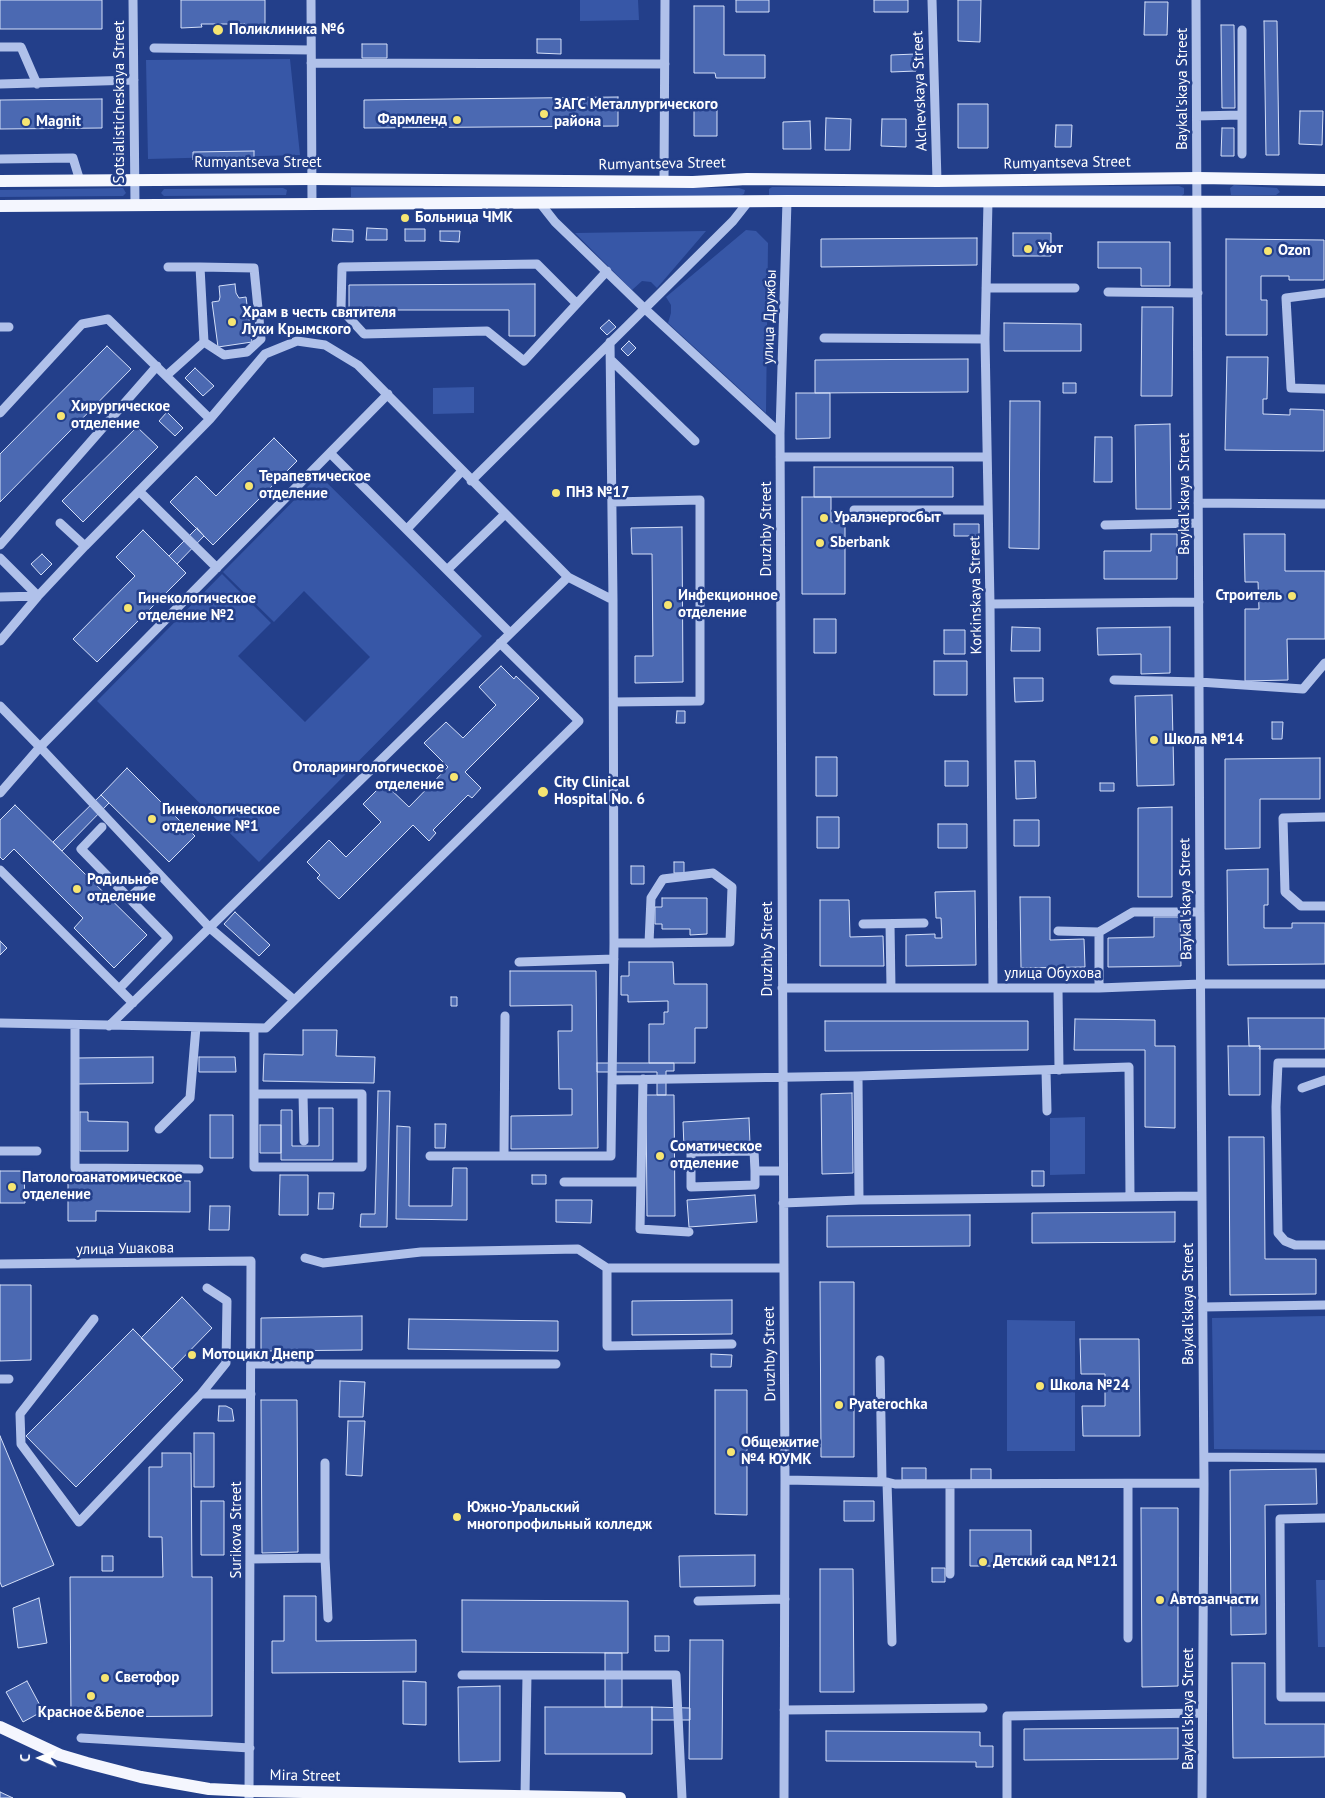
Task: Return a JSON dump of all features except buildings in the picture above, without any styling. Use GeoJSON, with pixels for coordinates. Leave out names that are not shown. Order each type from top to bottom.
{"type":"FeatureCollection","features":[{"type":"Feature","properties":{"kind":"main road","name":"Rumyantseva Street"},"geometry":{"type":"LineString","coordinates":[[0,181],[312,179],[664,182],[756,179],[1198,178],[1325,180]]}},
{"type":"Feature","properties":{"kind":"main road"},"geometry":{"type":"LineString","coordinates":[[751,202],[756,179]]}},
{"type":"Feature","properties":{"kind":"main road"},"geometry":{"type":"LineString","coordinates":[[0,206],[787,201],[1325,202]]}},
{"type":"Feature","properties":{"kind":"main road","name":"Mira Street"},"geometry":{"type":"LineString","coordinates":[[0,1728],[60,1755],[114,1771],[182,1785],[250,1795],[620,1798]]}},
{"type":"Feature","properties":{"kind":"street","name":"Sotsialisticheskaya Street"},"geometry":{"type":"LineString","coordinates":[[134,0],[135,204]]}},
{"type":"Feature","properties":{"kind":"street"},"geometry":{"type":"LineString","coordinates":[[311,0],[312,203]]}},
{"type":"Feature","properties":{"kind":"street"},"geometry":{"type":"LineString","coordinates":[[664,0],[664,182]]}},
{"type":"Feature","properties":{"kind":"street","name":"Alchevskaya Street"},"geometry":{"type":"LineString","coordinates":[[932,0],[937,180]]}},
{"type":"Feature","properties":{"kind":"street","name":"Baykal'skaya Street"},"geometry":{"type":"LineString","coordinates":[[1196,0],[1204,1457],[1202,1798]]}},
{"type":"Feature","properties":{"kind":"street"},"geometry":{"type":"LineString","coordinates":[[1242,30],[1242,154]]}},
{"type":"Feature","properties":{"kind":"street"},"geometry":{"type":"LineString","coordinates":[[0,47],[20,46],[38,84]]}},
{"type":"Feature","properties":{"kind":"street"},"geometry":{"type":"LineString","coordinates":[[154,48],[311,50]]}},
{"type":"Feature","properties":{"kind":"street"},"geometry":{"type":"LineString","coordinates":[[311,63],[665,64]]}},
{"type":"Feature","properties":{"kind":"street"},"geometry":{"type":"LineString","coordinates":[[0,84],[134,80]]}},
{"type":"Feature","properties":{"kind":"street"},"geometry":{"type":"LineString","coordinates":[[1197,116],[1242,115]]}},
{"type":"Feature","properties":{"kind":"street"},"geometry":{"type":"LineString","coordinates":[[0,159],[73,158],[80,181]]}},
{"type":"Feature","properties":{"kind":"street","name":"улица Дружбы"},"geometry":{"type":"LineString","coordinates":[[780,434],[787,201]]}},
{"type":"Feature","properties":{"kind":"street","name":"Korkinskaya Street"},"geometry":{"type":"LineString","coordinates":[[988,201],[985,338],[990,604],[993,988]]}},
{"type":"Feature","properties":{"kind":"street"},"geometry":{"type":"LineString","coordinates":[[471,481],[751,202]]}},
{"type":"Feature","properties":{"kind":"street"},"geometry":{"type":"LineString","coordinates":[[540,203],[555,222],[644,308],[780,434]]}},
{"type":"Feature","properties":{"kind":"street"},"geometry":{"type":"LineString","coordinates":[[576,303],[537,264],[342,267],[341,309],[364,334],[487,331],[524,361],[607,271]]}},
{"type":"Feature","properties":{"kind":"street"},"geometry":{"type":"LineString","coordinates":[[168,267],[254,268],[261,339],[247,352],[224,355],[204,342]]}},
{"type":"Feature","properties":{"kind":"street"},"geometry":{"type":"LineString","coordinates":[[200,267],[204,342]]}},
{"type":"Feature","properties":{"kind":"street"},"geometry":{"type":"LineString","coordinates":[[986,288],[1075,288]]}},
{"type":"Feature","properties":{"kind":"street"},"geometry":{"type":"LineString","coordinates":[[1108,292],[1198,293]]}},
{"type":"Feature","properties":{"kind":"street"},"geometry":{"type":"LineString","coordinates":[[1325,293],[1286,298],[1291,388],[1325,389]]}},
{"type":"Feature","properties":{"kind":"street"},"geometry":{"type":"LineString","coordinates":[[0,414],[82,324],[108,319],[210,420]]}},
{"type":"Feature","properties":{"kind":"street"},"geometry":{"type":"LineString","coordinates":[[824,338],[985,338]]}},
{"type":"Feature","properties":{"kind":"street"},"geometry":{"type":"LineString","coordinates":[[0,641],[38,596],[85,546],[210,420],[265,354],[297,341],[325,345],[358,365],[568,577],[613,600]]}},
{"type":"Feature","properties":{"kind":"street"},"geometry":{"type":"LineString","coordinates":[[166,376],[204,342]]}},
{"type":"Feature","properties":{"kind":"street"},"geometry":{"type":"LineString","coordinates":[[430,1156],[611,1156],[614,959],[614,702],[610,342]]}},
{"type":"Feature","properties":{"kind":"street"},"geometry":{"type":"LineString","coordinates":[[610,360],[696,441]]}},
{"type":"Feature","properties":{"kind":"street"},"geometry":{"type":"LineString","coordinates":[[0,545],[157,366]]}},
{"type":"Feature","properties":{"kind":"street"},"geometry":{"type":"LineString","coordinates":[[0,792],[40,747],[388,394]]}},
{"type":"Feature","properties":{"kind":"street","name":"Druzhby Street"},"geometry":{"type":"LineString","coordinates":[[780,434],[782,1203],[785,1480],[784,1798]]}},
{"type":"Feature","properties":{"kind":"street"},"geometry":{"type":"LineString","coordinates":[[330,453],[510,633]]}},
{"type":"Feature","properties":{"kind":"street"},"geometry":{"type":"LineString","coordinates":[[780,457],[987,457]]}},
{"type":"Feature","properties":{"kind":"street"},"geometry":{"type":"LineString","coordinates":[[407,528],[462,471]]}},
{"type":"Feature","properties":{"kind":"street"},"geometry":{"type":"LineString","coordinates":[[139,491],[217,568]]}},
{"type":"Feature","properties":{"kind":"street"},"geometry":{"type":"LineString","coordinates":[[612,502],[700,500],[700,701],[614,702]]}},
{"type":"Feature","properties":{"kind":"street"},"geometry":{"type":"LineString","coordinates":[[1198,503],[1325,504]]}},
{"type":"Feature","properties":{"kind":"street"},"geometry":{"type":"LineString","coordinates":[[854,510],[988,510]]}},
{"type":"Feature","properties":{"kind":"street"},"geometry":{"type":"LineString","coordinates":[[447,570],[505,514]]}},
{"type":"Feature","properties":{"kind":"street"},"geometry":{"type":"LineString","coordinates":[[60,523],[85,546]]}},
{"type":"Feature","properties":{"kind":"street"},"geometry":{"type":"LineString","coordinates":[[1105,526],[1198,523]]}},
{"type":"Feature","properties":{"kind":"street"},"geometry":{"type":"LineString","coordinates":[[0,558],[38,596]]}},
{"type":"Feature","properties":{"kind":"street"},"geometry":{"type":"LineString","coordinates":[[109,1026],[568,577]]}},
{"type":"Feature","properties":{"kind":"street"},"geometry":{"type":"LineString","coordinates":[[0,598],[38,596]]}},
{"type":"Feature","properties":{"kind":"street"},"geometry":{"type":"LineString","coordinates":[[990,604],[1199,602]]}},
{"type":"Feature","properties":{"kind":"street"},"geometry":{"type":"LineString","coordinates":[[0,1023],[266,1028],[579,721],[500,643]]}},
{"type":"Feature","properties":{"kind":"street"},"geometry":{"type":"LineString","coordinates":[[1114,680],[1199,682],[1303,689],[1325,663]]}},
{"type":"Feature","properties":{"kind":"street"},"geometry":{"type":"LineString","coordinates":[[0,706],[210,928],[294,1000]]}},
{"type":"Feature","properties":{"kind":"street"},"geometry":{"type":"LineString","coordinates":[[1325,817],[1283,818],[1285,892],[1301,906],[1325,906]]}},
{"type":"Feature","properties":{"kind":"street"},"geometry":{"type":"LineString","coordinates":[[102,827],[82,849],[168,938],[119,989]]}},
{"type":"Feature","properties":{"kind":"street"},"geometry":{"type":"LineString","coordinates":[[0,870],[133,1003]]}},
{"type":"Feature","properties":{"kind":"street"},"geometry":{"type":"LineString","coordinates":[[129,898],[157,872]]}},
{"type":"Feature","properties":{"kind":"street"},"geometry":{"type":"LineString","coordinates":[[614,943],[730,942],[732,887],[713,873],[663,879],[651,898],[649,942]]}},
{"type":"Feature","properties":{"kind":"street"},"geometry":{"type":"LineString","coordinates":[[1058,931],[1100,932],[1133,912],[1200,912]]}},
{"type":"Feature","properties":{"kind":"street"},"geometry":{"type":"LineString","coordinates":[[863,924],[924,923]]}},
{"type":"Feature","properties":{"kind":"street"},"geometry":{"type":"LineString","coordinates":[[890,924],[891,988]]}},
{"type":"Feature","properties":{"kind":"street"},"geometry":{"type":"LineString","coordinates":[[1100,932],[1100,988]]}},
{"type":"Feature","properties":{"kind":"street"},"geometry":{"type":"LineString","coordinates":[[519,962],[614,959]]}},
{"type":"Feature","properties":{"kind":"street","name":"улица Обухова"},"geometry":{"type":"LineString","coordinates":[[782,988],[1100,988],[1201,984],[1325,984]]}},
{"type":"Feature","properties":{"kind":"street"},"geometry":{"type":"LineString","coordinates":[[1058,988],[1059,1070]]}},
{"type":"Feature","properties":{"kind":"street"},"geometry":{"type":"LineString","coordinates":[[504,1156],[505,1016]]}},
{"type":"Feature","properties":{"kind":"street"},"geometry":{"type":"LineString","coordinates":[[75,1025],[75,1168],[199,1169]]}},
{"type":"Feature","properties":{"kind":"street"},"geometry":{"type":"LineString","coordinates":[[159,1129],[190,1098],[196,1027]]}},
{"type":"Feature","properties":{"kind":"street"},"geometry":{"type":"LineString","coordinates":[[254,1028],[254,1094],[254,1167],[362,1167],[362,1094],[254,1094]]}},
{"type":"Feature","properties":{"kind":"street"},"geometry":{"type":"LineString","coordinates":[[1325,1063],[1278,1063],[1276,1107],[1278,1232],[1285,1241],[1295,1245],[1325,1245]]}},
{"type":"Feature","properties":{"kind":"street"},"geometry":{"type":"LineString","coordinates":[[612,1080],[782,1078],[1129,1067],[1130,1197]]}},
{"type":"Feature","properties":{"kind":"street"},"geometry":{"type":"LineString","coordinates":[[1046,1070],[1047,1110]]}},
{"type":"Feature","properties":{"kind":"street"},"geometry":{"type":"LineString","coordinates":[[858,1076],[859,1200]]}},
{"type":"Feature","properties":{"kind":"street"},"geometry":{"type":"LineString","coordinates":[[643,1079],[640,1229],[689,1232]]}},
{"type":"Feature","properties":{"kind":"street"},"geometry":{"type":"LineString","coordinates":[[1302,1088],[1325,1080]]}},
{"type":"Feature","properties":{"kind":"street"},"geometry":{"type":"LineString","coordinates":[[303,1094],[304,1141]]}},
{"type":"Feature","properties":{"kind":"street"},"geometry":{"type":"LineString","coordinates":[[0,1151],[37,1151]]}},
{"type":"Feature","properties":{"kind":"street"},"geometry":{"type":"LineString","coordinates":[[754,1151],[755,1171],[755,1185],[691,1187],[691,1152],[754,1151]]}},
{"type":"Feature","properties":{"kind":"street"},"geometry":{"type":"LineString","coordinates":[[755,1171],[783,1171]]}},
{"type":"Feature","properties":{"kind":"street"},"geometry":{"type":"LineString","coordinates":[[564,1182],[641,1182]]}},
{"type":"Feature","properties":{"kind":"street"},"geometry":{"type":"LineString","coordinates":[[782,1203],[859,1200],[1202,1196]]}},
{"type":"Feature","properties":{"kind":"street"},"geometry":{"type":"LineString","coordinates":[[304,1258],[323,1263],[421,1252],[578,1249],[607,1268],[783,1268]]}},
{"type":"Feature","properties":{"kind":"street","name":"улица Ушакова"},"geometry":{"type":"LineString","coordinates":[[0,1264],[251,1261]]}},
{"type":"Feature","properties":{"kind":"street","name":"Surikova Street"},"geometry":{"type":"LineString","coordinates":[[250,1795],[251,1261]]}},
{"type":"Feature","properties":{"kind":"street"},"geometry":{"type":"LineString","coordinates":[[607,1268],[606,1346],[732,1344]]}},
{"type":"Feature","properties":{"kind":"street"},"geometry":{"type":"LineString","coordinates":[[94,1318],[20,1414],[21,1444],[79,1522],[201,1394],[226,1363],[227,1300],[208,1288]]}},
{"type":"Feature","properties":{"kind":"street"},"geometry":{"type":"LineString","coordinates":[[1203,1307],[1325,1305]]}},
{"type":"Feature","properties":{"kind":"street"},"geometry":{"type":"LineString","coordinates":[[880,1360],[892,1642]]}},
{"type":"Feature","properties":{"kind":"street"},"geometry":{"type":"LineString","coordinates":[[251,1364],[556,1364]]}},
{"type":"Feature","properties":{"kind":"street"},"geometry":{"type":"LineString","coordinates":[[201,1394],[251,1394]]}},
{"type":"Feature","properties":{"kind":"street"},"geometry":{"type":"LineString","coordinates":[[1204,1457],[1325,1458]]}},
{"type":"Feature","properties":{"kind":"street"},"geometry":{"type":"LineString","coordinates":[[325,1463],[325,1558],[328,1618]]}},
{"type":"Feature","properties":{"kind":"street"},"geometry":{"type":"LineString","coordinates":[[785,1480],[884,1482],[895,1484],[1204,1483]]}},
{"type":"Feature","properties":{"kind":"street"},"geometry":{"type":"LineString","coordinates":[[950,1484],[950,1574]]}},
{"type":"Feature","properties":{"kind":"street"},"geometry":{"type":"LineString","coordinates":[[1128,1484],[1128,1638]]}},
{"type":"Feature","properties":{"kind":"street"},"geometry":{"type":"LineString","coordinates":[[1325,1518],[1280,1519],[1281,1697],[1325,1697]]}},
{"type":"Feature","properties":{"kind":"street"},"geometry":{"type":"LineString","coordinates":[[250,1559],[325,1558]]}},
{"type":"Feature","properties":{"kind":"street"},"geometry":{"type":"LineString","coordinates":[[698,1601],[784,1599]]}},
{"type":"Feature","properties":{"kind":"street"},"geometry":{"type":"LineString","coordinates":[[462,1675],[676,1675],[682,1798]]}},
{"type":"Feature","properties":{"kind":"street"},"geometry":{"type":"LineString","coordinates":[[525,1796],[527,1675]]}},
{"type":"Feature","properties":{"kind":"street"},"geometry":{"type":"LineString","coordinates":[[784,1710],[983,1708]]}},
{"type":"Feature","properties":{"kind":"street"},"geometry":{"type":"LineString","coordinates":[[1007,1798],[1006,1716],[1202,1713]]}},
{"type":"Feature","properties":{"kind":"street"},"geometry":{"type":"LineString","coordinates":[[81,1738],[250,1748]]}},
{"type":"Feature","properties":{"kind":"shaded area"},"geometry":{"type":"Polygon","coordinates":[[[580,0],[638,0],[639,20],[580,21],[580,0]]]}},
{"type":"Feature","properties":{"kind":"shaded area"},"geometry":{"type":"Polygon","coordinates":[[[290,59],[300,155],[148,159],[146,60],[290,59]]]}},
{"type":"Feature","properties":{"kind":"shaded area"},"geometry":{"type":"Polygon","coordinates":[[[1234,185],[1277,188],[1280,192],[1276,195],[1231,195],[1230,188],[1234,185]]]}},
{"type":"Feature","properties":{"kind":"shaded area"},"geometry":{"type":"Polygon","coordinates":[[[1179,186],[1184,188],[1184,194],[1180,197],[771,197],[769,195],[769,189],[772,187],[1179,186]]]}},
{"type":"Feature","properties":{"kind":"shaded area"},"geometry":{"type":"Polygon","coordinates":[[[351,187],[739,188],[745,190],[744,194],[738,197],[351,197],[351,187]]]}},
{"type":"Feature","properties":{"kind":"shaded area"},"geometry":{"type":"Polygon","coordinates":[[[123,188],[126,193],[123,196],[0,197],[0,190],[123,188]]]}},
{"type":"Feature","properties":{"kind":"shaded area"},"geometry":{"type":"Polygon","coordinates":[[[283,188],[287,190],[286,195],[164,196],[161,193],[164,189],[283,188]]]}},
{"type":"Feature","properties":{"kind":"shaded area"},"geometry":{"type":"Polygon","coordinates":[[[746,230],[756,231],[768,243],[766,413],[668,323],[671,305],[666,297],[746,230]]]}},
{"type":"Feature","properties":{"kind":"shaded area"},"geometry":{"type":"Polygon","coordinates":[[[706,231],[657,288],[651,282],[642,281],[632,290],[575,233],[706,231]]]}},
{"type":"Feature","properties":{"kind":"shaded area"},"geometry":{"type":"Polygon","coordinates":[[[474,387],[474,413],[433,414],[433,388],[474,387]]]}},
{"type":"Feature","properties":{"kind":"shaded area"},"geometry":{"type":"Polygon","coordinates":[[[319,475],[482,636],[259,862],[97,701],[222,574],[271,623],[238,656],[305,722],[370,657],[304,591],[274,622],[223,572],[319,475]]]}},
{"type":"Feature","properties":{"kind":"shaded area"},"geometry":{"type":"Polygon","coordinates":[[[1085,1117],[1085,1174],[1050,1175],[1050,1118],[1085,1117]]]}},
{"type":"Feature","properties":{"kind":"shaded area"},"geometry":{"type":"Polygon","coordinates":[[[1325,1316],[1325,1450],[1214,1449],[1212,1318],[1325,1316]]]}},
{"type":"Feature","properties":{"kind":"shaded area"},"geometry":{"type":"Polygon","coordinates":[[[1007,1320],[1075,1321],[1075,1451],[1007,1451],[1007,1320]]]}},
{"type":"Feature","properties":{"kind":"shaded area"},"geometry":{"type":"Polygon","coordinates":[[[1316,1580],[1325,1580],[1325,1647],[1318,1647],[1316,1580]]]}},
{"type":"Feature","properties":{"kind":"place","name":"Поликлиника №6"},"geometry":{"type":"Point","coordinates":[218,30]}},
{"type":"Feature","properties":{"kind":"place","name":"ЗАГС Металлургического района"},"geometry":{"type":"Point","coordinates":[544,114]}},
{"type":"Feature","properties":{"kind":"place","name":"Фармленд"},"geometry":{"type":"Point","coordinates":[457,120]}},
{"type":"Feature","properties":{"kind":"place","name":"Magnit"},"geometry":{"type":"Point","coordinates":[26,122]}},
{"type":"Feature","properties":{"kind":"place","name":"Больница ЧМК"},"geometry":{"type":"Point","coordinates":[405,218]}},
{"type":"Feature","properties":{"kind":"place","name":"Уют"},"geometry":{"type":"Point","coordinates":[1028,249]}},
{"type":"Feature","properties":{"kind":"place","name":"Ozon"},"geometry":{"type":"Point","coordinates":[1268,251]}},
{"type":"Feature","properties":{"kind":"place","name":"Храм в честь святителя Луки Крымского"},"geometry":{"type":"Point","coordinates":[232,322]}},
{"type":"Feature","properties":{"kind":"place","name":"Хирургическое отделение"},"geometry":{"type":"Point","coordinates":[61,416]}},
{"type":"Feature","properties":{"kind":"place","name":"Терапевтическое отделение"},"geometry":{"type":"Point","coordinates":[249,486]}},
{"type":"Feature","properties":{"kind":"place","name":"ПНЗ №17"},"geometry":{"type":"Point","coordinates":[556,493]}},
{"type":"Feature","properties":{"kind":"place","name":"Уралэнергосбыт"},"geometry":{"type":"Point","coordinates":[824,518]}},
{"type":"Feature","properties":{"kind":"place","name":"Sberbank"},"geometry":{"type":"Point","coordinates":[820,543]}},
{"type":"Feature","properties":{"kind":"place","name":"Строитель"},"geometry":{"type":"Point","coordinates":[1292,596]}},
{"type":"Feature","properties":{"kind":"place","name":"Инфекционное отделение"},"geometry":{"type":"Point","coordinates":[668,605]}},
{"type":"Feature","properties":{"kind":"place","name":"Гинекологическое отделение №2"},"geometry":{"type":"Point","coordinates":[128,608]}},
{"type":"Feature","properties":{"kind":"place","name":"Школа №14"},"geometry":{"type":"Point","coordinates":[1154,740]}},
{"type":"Feature","properties":{"kind":"place","name":"Отоларингологическое отделение"},"geometry":{"type":"Point","coordinates":[454,777]}},
{"type":"Feature","properties":{"kind":"place","name":"City Clinical Hospital No. 6"},"geometry":{"type":"Point","coordinates":[543,792]}},
{"type":"Feature","properties":{"kind":"place","name":"Гинекологическое отделение №1"},"geometry":{"type":"Point","coordinates":[152,819]}},
{"type":"Feature","properties":{"kind":"place","name":"Родильное отделение"},"geometry":{"type":"Point","coordinates":[77,889]}},
{"type":"Feature","properties":{"kind":"place","name":"Соматическое отделение"},"geometry":{"type":"Point","coordinates":[660,1156]}},
{"type":"Feature","properties":{"kind":"place","name":"Патологоанатомическое отделение"},"geometry":{"type":"Point","coordinates":[12,1187]}},
{"type":"Feature","properties":{"kind":"place","name":"Мотоцикл Днепр"},"geometry":{"type":"Point","coordinates":[192,1355]}},
{"type":"Feature","properties":{"kind":"place","name":"Школа №24"},"geometry":{"type":"Point","coordinates":[1040,1386]}},
{"type":"Feature","properties":{"kind":"place","name":"Pyaterochka"},"geometry":{"type":"Point","coordinates":[839,1405]}},
{"type":"Feature","properties":{"kind":"place","name":"Общежитие №4 ЮУМК"},"geometry":{"type":"Point","coordinates":[731,1452]}},
{"type":"Feature","properties":{"kind":"place","name":"Южно-Уральский многопрофильный колледж"},"geometry":{"type":"Point","coordinates":[457,1517]}},
{"type":"Feature","properties":{"kind":"place","name":"Детский сад №121"},"geometry":{"type":"Point","coordinates":[983,1562]}},
{"type":"Feature","properties":{"kind":"place","name":"Автозапчасти"},"geometry":{"type":"Point","coordinates":[1160,1600]}},
{"type":"Feature","properties":{"kind":"place","name":"Светофор"},"geometry":{"type":"Point","coordinates":[105,1678]}},
{"type":"Feature","properties":{"kind":"place","name":"Красное&Белое"},"geometry":{"type":"Point","coordinates":[91,1696]}}]}
